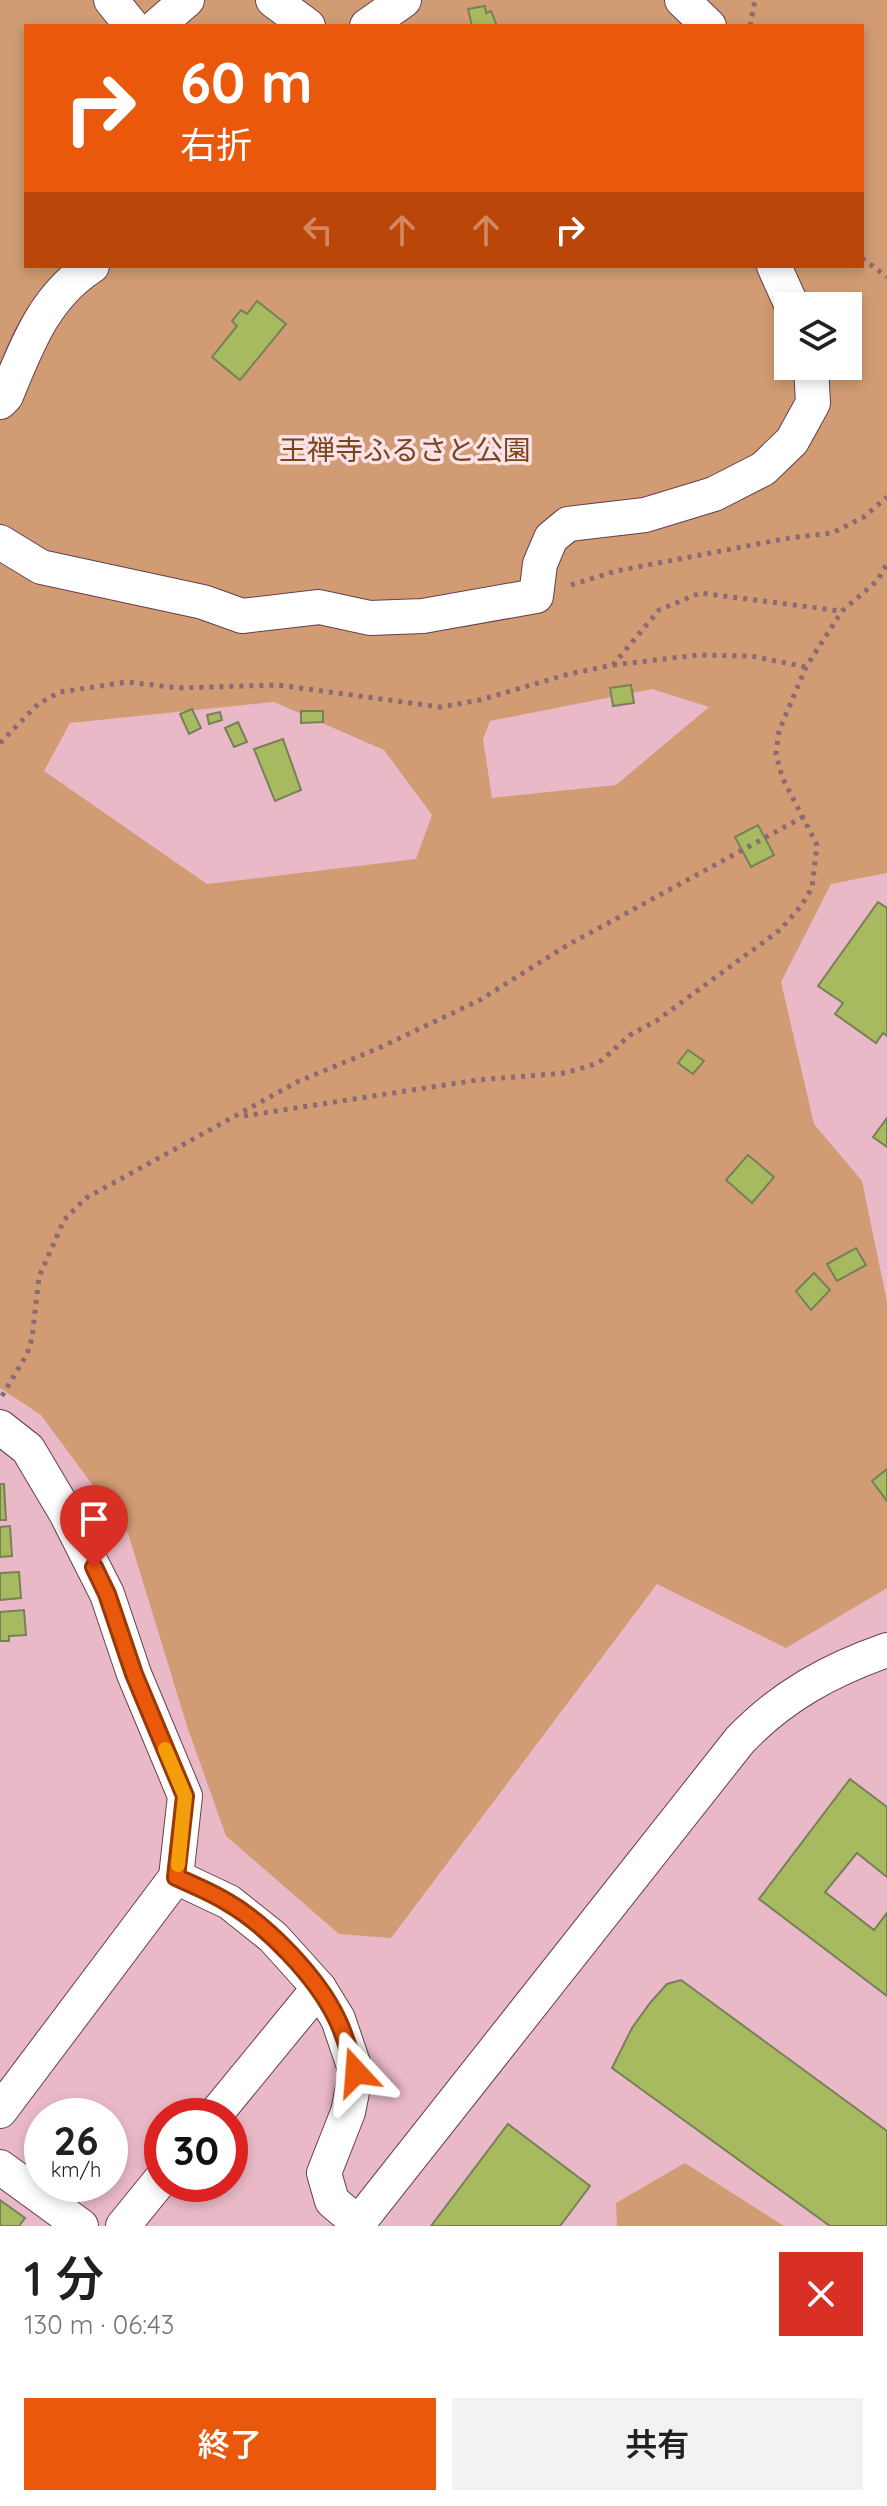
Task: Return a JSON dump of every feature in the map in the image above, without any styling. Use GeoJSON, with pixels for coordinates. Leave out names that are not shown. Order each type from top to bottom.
{"type":"FeatureCollection","features":[{"type":"Feature","properties":{"kind":"street"},"geometry":{"type":"LineString","coordinates":[[111,0],[130,24]]}},
{"type":"Feature","properties":{"kind":"street"},"geometry":{"type":"LineString","coordinates":[[159,24],[187,0]]}},
{"type":"Feature","properties":{"kind":"street"},"geometry":{"type":"LineString","coordinates":[[273,0],[305,24]]}},
{"type":"Feature","properties":{"kind":"street"},"geometry":{"type":"LineString","coordinates":[[370,24],[404,0]]}},
{"type":"Feature","properties":{"kind":"street"},"geometry":{"type":"LineString","coordinates":[[682,0],[707,24]]}},
{"type":"Feature","properties":{"kind":"street"},"geometry":{"type":"LineString","coordinates":[[0,402],[6,396],[45,311],[60,291],[89,268]]}},
{"type":"Feature","properties":{"kind":"street"},"geometry":{"type":"LineString","coordinates":[[775,268],[786,292]]}},
{"type":"Feature","properties":{"kind":"street"},"geometry":{"type":"LineString","coordinates":[[0,542],[41,567],[203,602],[242,616],[319,607],[370,618],[423,616],[536,596],[540,564],[551,538],[568,524],[645,515],[714,494],[763,469],[792,441],[813,403],[812,380]]}},
{"type":"Feature","properties":{"kind":"street"},"geometry":{"type":"LineString","coordinates":[[0,1427],[28,1449],[66,1513],[107,1594],[134,1674],[185,1796],[176,1877],[0,2111]]}},
{"type":"Feature","properties":{"kind":"street"},"geometry":{"type":"LineString","coordinates":[[176,1877],[229,1902],[273,1937],[319,1988],[338,2019],[356,2072],[348,2112],[324,2173],[332,2201],[357,2225],[740,1740],[783,1699],[834,1670],[887,1650]]}},
{"type":"Feature","properties":{"kind":"street"},"geometry":{"type":"LineString","coordinates":[[229,2098],[319,1988]]}},
{"type":"Feature","properties":{"kind":"street"},"geometry":{"type":"LineString","coordinates":[[0,2167],[81,2226]]}},
{"type":"Feature","properties":{"kind":"street"},"geometry":{"type":"LineString","coordinates":[[123,2226],[144,2200]]}},
{"type":"Feature","properties":{"kind":"path"},"geometry":{"type":"LineString","coordinates":[[750,24],[755,0]]}},
{"type":"Feature","properties":{"kind":"path"},"geometry":{"type":"LineString","coordinates":[[864,260],[887,277]]}},
{"type":"Feature","properties":{"kind":"path"},"geometry":{"type":"LineString","coordinates":[[536,596],[616,571],[789,538],[832,533],[864,517],[887,497]]}},
{"type":"Feature","properties":{"kind":"path"},"geometry":{"type":"LineString","coordinates":[[239,1116],[477,1080],[565,1073],[602,1060],[630,1035],[656,1021],[780,930],[812,888],[817,845],[782,777],[776,754],[779,731],[806,667],[842,611],[877,581],[887,564]]}},
{"type":"Feature","properties":{"kind":"path"},"geometry":{"type":"LineString","coordinates":[[613,665],[659,610],[700,593],[743,596],[819,610],[842,611]]}},
{"type":"Feature","properties":{"kind":"path"},"geometry":{"type":"LineString","coordinates":[[0,743],[38,704],[60,692],[127,682],[179,688],[278,685],[440,707],[480,700],[569,674],[613,665],[699,655],[751,656],[806,667]]}},
{"type":"Feature","properties":{"kind":"path"},"geometry":{"type":"LineString","coordinates":[[0,1401],[27,1354],[32,1338],[39,1277],[64,1220],[100,1188],[239,1116],[297,1082],[379,1048],[480,1000],[566,946],[803,817]]}},
{"type":"Feature","properties":{"kind":"green space","name":"王禅寺ふるさと公園"},"geometry":{"type":"Polygon","coordinates":[[[0,0],[887,0],[887,873],[831,884],[781,982],[814,1124],[862,1181],[887,1302],[887,1588],[786,1648],[657,1584],[391,1938],[339,1934],[226,1836],[187,1726],[128,1533],[41,1415],[0,1388],[0,0]],[[652,689],[490,721],[483,739],[492,798],[616,785],[709,707],[652,689]],[[274,702],[70,723],[44,771],[207,884],[416,859],[432,815],[384,750],[274,702]]]}},
{"type":"Feature","properties":{"kind":"green space"},"geometry":{"type":"Polygon","coordinates":[[[685,2163],[784,2226],[617,2226],[616,2203],[685,2163]]]}},
{"type":"Feature","properties":{"kind":"building"},"geometry":{"type":"Polygon","coordinates":[[[485,6],[486,13],[491,11],[496,24],[472,24],[468,9],[485,6]]]}},
{"type":"Feature","properties":{"kind":"building"},"geometry":{"type":"Polygon","coordinates":[[[257,301],[286,324],[240,380],[212,357],[237,326],[232,321],[241,310],[247,314],[257,301]]]}},
{"type":"Feature","properties":{"kind":"building"},"geometry":{"type":"Polygon","coordinates":[[[631,685],[634,703],[613,706],[610,688],[631,685]]]}},
{"type":"Feature","properties":{"kind":"building"},"geometry":{"type":"Polygon","coordinates":[[[192,709],[201,728],[189,734],[180,714],[192,709]]]}},
{"type":"Feature","properties":{"kind":"building"},"geometry":{"type":"Polygon","coordinates":[[[301,711],[323,711],[323,722],[301,723],[301,711]]]}},
{"type":"Feature","properties":{"kind":"building"},"geometry":{"type":"Polygon","coordinates":[[[220,712],[222,720],[209,724],[207,715],[220,712]]]}},
{"type":"Feature","properties":{"kind":"building"},"geometry":{"type":"Polygon","coordinates":[[[238,722],[247,742],[234,747],[225,728],[238,722]]]}},
{"type":"Feature","properties":{"kind":"building"},"geometry":{"type":"Polygon","coordinates":[[[283,739],[301,790],[275,801],[254,749],[283,739]]]}},
{"type":"Feature","properties":{"kind":"building"},"geometry":{"type":"Polygon","coordinates":[[[758,825],[774,855],[751,867],[735,837],[758,825]]]}},
{"type":"Feature","properties":{"kind":"building"},"geometry":{"type":"Polygon","coordinates":[[[878,902],[887,908],[887,1036],[883,1033],[876,1043],[835,1014],[843,1003],[818,986],[878,902]]]}},
{"type":"Feature","properties":{"kind":"building"},"geometry":{"type":"Polygon","coordinates":[[[688,1050],[704,1061],[693,1074],[678,1063],[688,1050]]]}},
{"type":"Feature","properties":{"kind":"building"},"geometry":{"type":"Polygon","coordinates":[[[887,1118],[887,1147],[873,1137],[887,1118]]]}},
{"type":"Feature","properties":{"kind":"building"},"geometry":{"type":"Polygon","coordinates":[[[748,1155],[774,1177],[752,1203],[726,1180],[748,1155]]]}},
{"type":"Feature","properties":{"kind":"building"},"geometry":{"type":"Polygon","coordinates":[[[856,1248],[866,1265],[837,1281],[827,1264],[856,1248]]]}},
{"type":"Feature","properties":{"kind":"building"},"geometry":{"type":"Polygon","coordinates":[[[814,1273],[830,1290],[811,1310],[796,1291],[814,1273]]]}},
{"type":"Feature","properties":{"kind":"building"},"geometry":{"type":"Polygon","coordinates":[[[887,1469],[887,1501],[872,1481],[887,1469]]]}},
{"type":"Feature","properties":{"kind":"building"},"geometry":{"type":"Polygon","coordinates":[[[0,1484],[4,1484],[6,1520],[0,1520],[0,1484]]]}},
{"type":"Feature","properties":{"kind":"building"},"geometry":{"type":"Polygon","coordinates":[[[10,1526],[12,1556],[0,1557],[0,1527],[10,1526]]]}},
{"type":"Feature","properties":{"kind":"building"},"geometry":{"type":"Polygon","coordinates":[[[19,1572],[21,1598],[0,1600],[0,1573],[19,1572]]]}},
{"type":"Feature","properties":{"kind":"building"},"geometry":{"type":"Polygon","coordinates":[[[24,1610],[26,1635],[9,1636],[9,1641],[0,1641],[0,1612],[24,1610]]]}},
{"type":"Feature","properties":{"kind":"building"},"geometry":{"type":"Polygon","coordinates":[[[850,1779],[887,1807],[887,1877],[857,1853],[825,1892],[874,1930],[887,1913],[887,1996],[759,1899],[850,1779]]]}},
{"type":"Feature","properties":{"kind":"building"},"geometry":{"type":"Polygon","coordinates":[[[681,1980],[887,2131],[887,2226],[830,2226],[612,2068],[632,2028],[650,2003],[667,1984],[681,1980]]]}},
{"type":"Feature","properties":{"kind":"building"},"geometry":{"type":"Polygon","coordinates":[[[508,2124],[590,2186],[560,2226],[431,2226],[508,2124]]]}},
{"type":"Feature","properties":{"kind":"building"},"geometry":{"type":"Polygon","coordinates":[[[0,2200],[25,2218],[19,2226],[0,2226],[0,2200]]]}},
{"type":"Feature","properties":{"kind":"slow traffic"},"geometry":{"type":"LineString","coordinates":[[165,1749],[185,1796],[178,1865]]}},
{"type":"Feature","properties":{"kind":"route"},"geometry":{"type":"LineString","coordinates":[[94,1567],[185,1796],[176,1877],[229,1902],[273,1937],[319,1988],[338,2019],[356,2072]]}}]}
